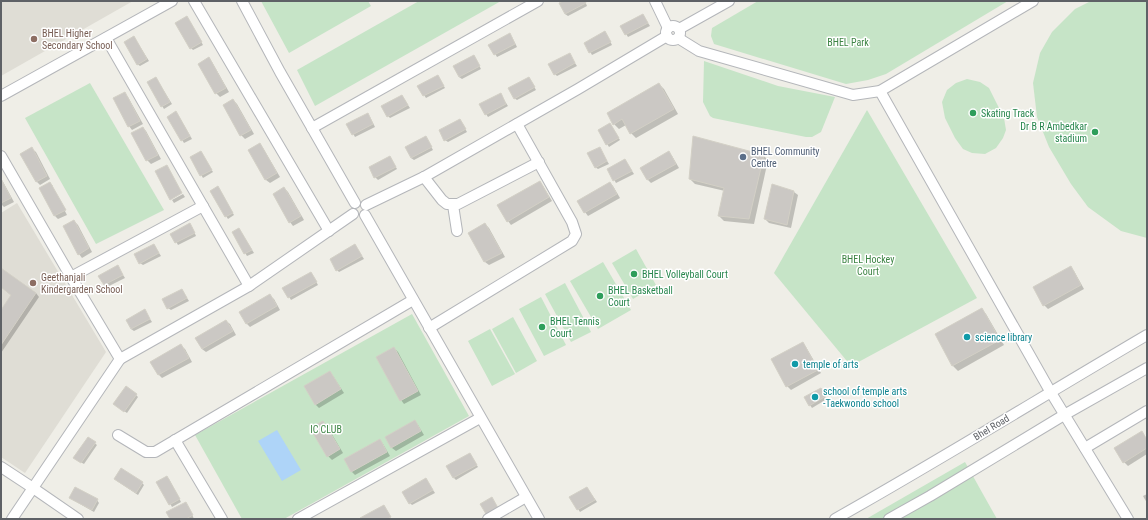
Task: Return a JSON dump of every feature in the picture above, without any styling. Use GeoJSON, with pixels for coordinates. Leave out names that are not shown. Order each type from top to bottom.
{"type":"FeatureCollection","features":[{"type":"Feature","properties":{"kind":"street"},"geometry":{"type":"LineString","coordinates":[[1,96],[172,1]]}},
{"type":"Feature","properties":{"kind":"street"},"geometry":{"type":"LineString","coordinates":[[194,1],[329,231]]}},
{"type":"Feature","properties":{"kind":"street"},"geometry":{"type":"LineString","coordinates":[[242,1],[280,72],[355,203]]}},
{"type":"Feature","properties":{"kind":"street"},"geometry":{"type":"LineString","coordinates":[[312,128],[538,1]]}},
{"type":"Feature","properties":{"kind":"street"},"geometry":{"type":"LineString","coordinates":[[655,1],[668,32]]}},
{"type":"Feature","properties":{"kind":"street"},"geometry":{"type":"LineString","coordinates":[[679,34],[729,1]]}},
{"type":"Feature","properties":{"kind":"street"},"geometry":{"type":"LineString","coordinates":[[353,214],[357,217],[362,216],[365,210],[517,124],[668,32],[671,26],[675,26],[679,34],[698,52],[853,96],[880,91],[1033,1]]}},
{"type":"Feature","properties":{"kind":"street"},"geometry":{"type":"LineString","coordinates":[[106,38],[248,286]]}},
{"type":"Feature","properties":{"kind":"street"},"geometry":{"type":"LineString","coordinates":[[880,91],[1050,391],[1128,519]]}},
{"type":"Feature","properties":{"kind":"street"},"geometry":{"type":"LineString","coordinates":[[429,328],[572,241],[576,234],[572,222],[517,124]]}},
{"type":"Feature","properties":{"kind":"street"},"geometry":{"type":"LineString","coordinates":[[1,156],[120,359]]}},
{"type":"Feature","properties":{"kind":"street"},"geometry":{"type":"LineString","coordinates":[[424,177],[442,200],[447,204],[453,205],[464,202],[539,162]]}},
{"type":"Feature","properties":{"kind":"street"},"geometry":{"type":"LineString","coordinates":[[355,203],[362,202],[413,300],[539,519]]}},
{"type":"Feature","properties":{"kind":"street"},"geometry":{"type":"LineString","coordinates":[[353,214],[352,207],[355,203]]}},
{"type":"Feature","properties":{"kind":"street"},"geometry":{"type":"LineString","coordinates":[[453,205],[457,231]]}},
{"type":"Feature","properties":{"kind":"street"},"geometry":{"type":"LineString","coordinates":[[71,277],[203,206]]}},
{"type":"Feature","properties":{"kind":"street"},"geometry":{"type":"LineString","coordinates":[[12,519],[120,359],[248,286],[353,214]]}},
{"type":"Feature","properties":{"kind":"street"},"geometry":{"type":"LineString","coordinates":[[118,435],[146,452],[156,452],[413,300]]}},
{"type":"Feature","properties":{"kind":"street","name":"Bhel Road"},"geometry":{"type":"LineString","coordinates":[[835,519],[1147,335]]}},
{"type":"Feature","properties":{"kind":"street"},"geometry":{"type":"LineString","coordinates":[[889,519],[1064,415],[1147,368]]}},
{"type":"Feature","properties":{"kind":"street"},"geometry":{"type":"LineString","coordinates":[[1085,448],[1147,411]]}},
{"type":"Feature","properties":{"kind":"street"},"geometry":{"type":"LineString","coordinates":[[298,519],[480,418]]}},
{"type":"Feature","properties":{"kind":"street"},"geometry":{"type":"LineString","coordinates":[[176,440],[222,519]]}},
{"type":"Feature","properties":{"kind":"street"},"geometry":{"type":"LineString","coordinates":[[1,467],[78,519]]}},
{"type":"Feature","properties":{"kind":"street"},"geometry":{"type":"LineString","coordinates":[[488,519],[526,497]]}},
{"type":"Feature","properties":{"kind":"shaded area","name":"BHEL Higher Secondary School"},"geometry":{"type":"Polygon","coordinates":[[[1,1],[133,1],[1,76],[1,1]]]}},
{"type":"Feature","properties":{"kind":"shaded area","name":"Geethanjali Kindergarden School"},"geometry":{"type":"Polygon","coordinates":[[[17,203],[106,352],[25,473],[1,457],[1,213],[17,203]]]}},
{"type":"Feature","properties":{"kind":"green space"},"geometry":{"type":"Polygon","coordinates":[[[261,1],[368,1],[371,6],[289,53],[261,1]]]}},
{"type":"Feature","properties":{"kind":"green space"},"geometry":{"type":"Polygon","coordinates":[[[419,1],[501,1],[315,106],[297,70],[419,1]]]}},
{"type":"Feature","properties":{"kind":"green space","name":"BHEL Park"},"geometry":{"type":"Polygon","coordinates":[[[758,1],[1008,1],[886,74],[868,80],[846,84],[714,44],[711,36],[712,28],[758,1]]]}},
{"type":"Feature","properties":{"kind":"green space","name":"Dr B R Ambedkar stadium"},"geometry":{"type":"Polygon","coordinates":[[[1091,1],[1147,1],[1147,238],[1121,231],[1088,207],[1071,184],[1049,147],[1037,117],[1033,83],[1040,53],[1052,32],[1075,9],[1091,1]]]}},
{"type":"Feature","properties":{"kind":"green space"},"geometry":{"type":"Polygon","coordinates":[[[704,61],[778,86],[835,97],[821,132],[812,137],[806,137],[713,118],[710,116],[703,102],[704,61]]]}},
{"type":"Feature","properties":{"kind":"green space","name":"Skating Track"},"geometry":{"type":"Polygon","coordinates":[[[967,79],[980,82],[989,88],[1004,118],[1006,130],[1003,138],[996,148],[985,154],[972,153],[963,149],[955,138],[945,118],[942,102],[947,90],[956,83],[967,79]]]}},
{"type":"Feature","properties":{"kind":"green space"},"geometry":{"type":"Polygon","coordinates":[[[90,83],[164,210],[96,244],[25,118],[90,83]]]}},
{"type":"Feature","properties":{"kind":"green space","name":"BHEL Hockey Court"},"geometry":{"type":"Polygon","coordinates":[[[867,110],[977,298],[851,366],[774,273],[867,110]]]}},
{"type":"Feature","properties":{"kind":"green space","name":"BHEL Volleyball Court"},"geometry":{"type":"Polygon","coordinates":[[[636,249],[656,285],[633,299],[612,263],[636,249]]]}},
{"type":"Feature","properties":{"kind":"green space","name":"BHEL Basketball Court"},"geometry":{"type":"Polygon","coordinates":[[[603,262],[631,310],[598,329],[570,281],[603,262]]]}},
{"type":"Feature","properties":{"kind":"green space","name":"BHEL Tennis Court"},"geometry":{"type":"Polygon","coordinates":[[[565,283],[591,332],[571,342],[545,294],[565,283]]]}},
{"type":"Feature","properties":{"kind":"green space","name":"BHEL Tennis Court"},"geometry":{"type":"Polygon","coordinates":[[[541,297],[566,345],[544,356],[519,309],[541,297]]]}},
{"type":"Feature","properties":{"kind":"green space","name":"IC CLUB"},"geometry":{"type":"Polygon","coordinates":[[[412,314],[469,416],[284,519],[242,519],[195,435],[412,314]]]}},
{"type":"Feature","properties":{"kind":"green space","name":"BHEL Tennis Court"},"geometry":{"type":"Polygon","coordinates":[[[513,317],[537,361],[516,373],[492,329],[513,317]]]}},
{"type":"Feature","properties":{"kind":"green space"},"geometry":{"type":"Polygon","coordinates":[[[490,329],[515,374],[492,386],[468,341],[490,329]]]}},
{"type":"Feature","properties":{"kind":"green space"},"geometry":{"type":"Polygon","coordinates":[[[965,462],[997,519],[866,519],[965,462]]]}},
{"type":"Feature","properties":{"kind":"water"},"geometry":{"type":"Polygon","coordinates":[[[277,430],[301,470],[282,481],[258,441],[277,430]]]}},
{"type":"Feature","properties":{"kind":"building"},"geometry":{"type":"Polygon","coordinates":[[[563,1],[585,1],[586,3],[565,14],[559,3],[563,1]]]}},
{"type":"Feature","properties":{"kind":"building"},"geometry":{"type":"Polygon","coordinates":[[[643,14],[648,23],[625,35],[620,26],[643,14]]]}},
{"type":"Feature","properties":{"kind":"building"},"geometry":{"type":"Polygon","coordinates":[[[187,16],[202,42],[190,49],[175,23],[187,16]]]}},
{"type":"Feature","properties":{"kind":"building"},"geometry":{"type":"Polygon","coordinates":[[[605,31],[611,42],[589,53],[584,43],[605,31]]]}},
{"type":"Feature","properties":{"kind":"building"},"geometry":{"type":"Polygon","coordinates":[[[510,33],[515,44],[494,55],[488,45],[510,33]]]}},
{"type":"Feature","properties":{"kind":"building"},"geometry":{"type":"Polygon","coordinates":[[[134,36],[147,59],[137,65],[124,42],[134,36]]]}},
{"type":"Feature","properties":{"kind":"building"},"geometry":{"type":"Polygon","coordinates":[[[570,53],[575,63],[554,75],[548,64],[570,53]]]}},
{"type":"Feature","properties":{"kind":"building"},"geometry":{"type":"Polygon","coordinates":[[[474,55],[480,66],[459,77],[453,66],[474,55]]]}},
{"type":"Feature","properties":{"kind":"building"},"geometry":{"type":"Polygon","coordinates":[[[209,57],[226,88],[215,94],[198,64],[209,57]]]}},
{"type":"Feature","properties":{"kind":"building"},"geometry":{"type":"Polygon","coordinates":[[[438,75],[444,86],[423,96],[417,86],[438,75]]]}},
{"type":"Feature","properties":{"kind":"building"},"geometry":{"type":"Polygon","coordinates":[[[156,77],[170,102],[161,107],[147,82],[156,77]]]}},
{"type":"Feature","properties":{"kind":"building"},"geometry":{"type":"Polygon","coordinates":[[[529,77],[535,87],[514,99],[508,88],[529,77]]]}},
{"type":"Feature","properties":{"kind":"building"},"geometry":{"type":"Polygon","coordinates":[[[659,83],[674,109],[630,134],[622,119],[613,125],[607,113],[659,83]]]}},
{"type":"Feature","properties":{"kind":"building"},"geometry":{"type":"Polygon","coordinates":[[[125,92],[140,121],[128,127],[113,98],[125,92]]]}},
{"type":"Feature","properties":{"kind":"building"},"geometry":{"type":"Polygon","coordinates":[[[501,93],[506,104],[485,115],[479,104],[501,93]]]}},
{"type":"Feature","properties":{"kind":"building"},"geometry":{"type":"Polygon","coordinates":[[[402,95],[408,105],[387,117],[381,106],[402,95]]]}},
{"type":"Feature","properties":{"kind":"building"},"geometry":{"type":"Polygon","coordinates":[[[233,99],[251,130],[240,136],[223,105],[233,99]]]}},
{"type":"Feature","properties":{"kind":"building"},"geometry":{"type":"Polygon","coordinates":[[[176,111],[190,136],[181,141],[167,117],[176,111]]]}},
{"type":"Feature","properties":{"kind":"building"},"geometry":{"type":"Polygon","coordinates":[[[368,113],[373,124],[352,135],[346,124],[368,113]]]}},
{"type":"Feature","properties":{"kind":"building"},"geometry":{"type":"Polygon","coordinates":[[[460,119],[466,129],[444,141],[439,130],[460,119]]]}},
{"type":"Feature","properties":{"kind":"building"},"geometry":{"type":"Polygon","coordinates":[[[610,123],[619,138],[606,145],[598,130],[610,123]]]}},
{"type":"Feature","properties":{"kind":"building"},"geometry":{"type":"Polygon","coordinates":[[[143,127],[158,155],[146,161],[131,133],[143,127]]]}},
{"type":"Feature","properties":{"kind":"building"},"geometry":{"type":"Polygon","coordinates":[[[426,136],[432,147],[411,158],[405,147],[426,136]]]}},
{"type":"Feature","properties":{"kind":"building"},"geometry":{"type":"Polygon","coordinates":[[[693,136],[764,155],[749,219],[718,216],[724,188],[689,179],[693,136]]]}},
{"type":"Feature","properties":{"kind":"building"},"geometry":{"type":"Polygon","coordinates":[[[260,143],[277,173],[265,180],[248,150],[260,143]]]}},
{"type":"Feature","properties":{"kind":"building"},"geometry":{"type":"Polygon","coordinates":[[[32,147],[47,176],[36,182],[20,154],[32,147]]]}},
{"type":"Feature","properties":{"kind":"building"},"geometry":{"type":"Polygon","coordinates":[[[600,147],[607,161],[595,168],[587,153],[600,147]]]}},
{"type":"Feature","properties":{"kind":"building"},"geometry":{"type":"Polygon","coordinates":[[[201,151],[212,170],[200,176],[190,157],[201,151]]]}},
{"type":"Feature","properties":{"kind":"building"},"geometry":{"type":"Polygon","coordinates":[[[669,151],[676,164],[647,180],[640,168],[669,151]]]}},
{"type":"Feature","properties":{"kind":"building"},"geometry":{"type":"Polygon","coordinates":[[[390,156],[396,167],[374,178],[369,167],[390,156]]]}},
{"type":"Feature","properties":{"kind":"building"},"geometry":{"type":"Polygon","coordinates":[[[625,159],[632,171],[613,181],[607,169],[625,159]]]}},
{"type":"Feature","properties":{"kind":"building"},"geometry":{"type":"Polygon","coordinates":[[[167,165],[182,193],[170,200],[155,171],[167,165]]]}},
{"type":"Feature","properties":{"kind":"building"},"geometry":{"type":"Polygon","coordinates":[[[1,179],[11,198],[1,203],[1,179]]]}},
{"type":"Feature","properties":{"kind":"building"},"geometry":{"type":"Polygon","coordinates":[[[540,181],[549,197],[507,222],[497,205],[540,181]]]}},
{"type":"Feature","properties":{"kind":"building"},"geometry":{"type":"Polygon","coordinates":[[[50,182],[66,210],[54,216],[39,188],[50,182]]]}},
{"type":"Feature","properties":{"kind":"building"},"geometry":{"type":"Polygon","coordinates":[[[610,182],[617,194],[584,213],[577,201],[610,182]]]}},
{"type":"Feature","properties":{"kind":"building"},"geometry":{"type":"Polygon","coordinates":[[[772,184],[794,191],[787,225],[764,219],[772,184]]]}},
{"type":"Feature","properties":{"kind":"building"},"geometry":{"type":"Polygon","coordinates":[[[218,186],[233,213],[225,217],[210,191],[218,186]]]}},
{"type":"Feature","properties":{"kind":"building"},"geometry":{"type":"Polygon","coordinates":[[[284,187],[301,216],[289,223],[273,194],[284,187]]]}},
{"type":"Feature","properties":{"kind":"building"},"geometry":{"type":"Polygon","coordinates":[[[74,220],[89,248],[78,255],[63,226],[74,220]]]}},
{"type":"Feature","properties":{"kind":"building"},"geometry":{"type":"Polygon","coordinates":[[[190,223],[195,233],[175,243],[170,234],[190,223]]]}},
{"type":"Feature","properties":{"kind":"building"},"geometry":{"type":"Polygon","coordinates":[[[485,223],[502,253],[484,262],[468,233],[485,223]]]}},
{"type":"Feature","properties":{"kind":"building"},"geometry":{"type":"Polygon","coordinates":[[[239,228],[252,250],[244,254],[232,232],[239,228]]]}},
{"type":"Feature","properties":{"kind":"building"},"geometry":{"type":"Polygon","coordinates":[[[154,244],[159,253],[139,264],[134,254],[154,244]]]}},
{"type":"Feature","properties":{"kind":"building"},"geometry":{"type":"Polygon","coordinates":[[[355,244],[362,256],[336,271],[330,259],[355,244]]]}},
{"type":"Feature","properties":{"kind":"building"},"geometry":{"type":"Polygon","coordinates":[[[118,265],[123,275],[104,285],[98,276],[118,265]]]}},
{"type":"Feature","properties":{"kind":"building"},"geometry":{"type":"Polygon","coordinates":[[[1071,266],[1081,285],[1043,306],[1033,287],[1071,266]]]}},
{"type":"Feature","properties":{"kind":"building"},"geometry":{"type":"Polygon","coordinates":[[[1,268],[36,293],[1,345],[1,310],[11,295],[1,287],[1,268]]]}},
{"type":"Feature","properties":{"kind":"building"},"geometry":{"type":"Polygon","coordinates":[[[311,272],[317,282],[288,298],[282,288],[311,272]]]}},
{"type":"Feature","properties":{"kind":"building"},"geometry":{"type":"Polygon","coordinates":[[[182,289],[187,298],[167,309],[162,299],[182,289]]]}},
{"type":"Feature","properties":{"kind":"building"},"geometry":{"type":"Polygon","coordinates":[[[270,294],[277,306],[246,324],[239,312],[270,294]]]}},
{"type":"Feature","properties":{"kind":"building","name":"science library"},"geometry":{"type":"Polygon","coordinates":[[[982,308],[1000,340],[952,366],[935,334],[982,308]]]}},
{"type":"Feature","properties":{"kind":"building"},"geometry":{"type":"Polygon","coordinates":[[[145,309],[150,319],[131,329],[126,320],[145,309]]]}},
{"type":"Feature","properties":{"kind":"building"},"geometry":{"type":"Polygon","coordinates":[[[226,320],[233,331],[202,349],[195,338],[226,320]]]}},
{"type":"Feature","properties":{"kind":"building","name":"temple of arts"},"geometry":{"type":"Polygon","coordinates":[[[803,342],[818,370],[786,387],[771,359],[803,342]]]}},
{"type":"Feature","properties":{"kind":"building"},"geometry":{"type":"Polygon","coordinates":[[[181,344],[189,358],[158,375],[150,362],[181,344]]]}},
{"type":"Feature","properties":{"kind":"building"},"geometry":{"type":"Polygon","coordinates":[[[394,347],[418,391],[400,401],[376,357],[394,347]]]}},
{"type":"Feature","properties":{"kind":"building"},"geometry":{"type":"Polygon","coordinates":[[[330,371],[341,389],[315,405],[304,386],[330,371]]]}},
{"type":"Feature","properties":{"kind":"building"},"geometry":{"type":"Polygon","coordinates":[[[126,386],[137,394],[124,412],[113,404],[126,386]]]}},
{"type":"Feature","properties":{"kind":"building","name":"school of temple arts -Taekwondo school"},"geometry":{"type":"Polygon","coordinates":[[[821,388],[826,396],[809,406],[804,397],[821,388]]]}},
{"type":"Feature","properties":{"kind":"building"},"geometry":{"type":"Polygon","coordinates":[[[415,420],[421,431],[391,448],[385,437],[415,420]]]}},
{"type":"Feature","properties":{"kind":"building"},"geometry":{"type":"Polygon","coordinates":[[[323,421],[340,449],[327,457],[310,428],[323,421]]]}},
{"type":"Feature","properties":{"kind":"building"},"geometry":{"type":"Polygon","coordinates":[[[1142,431],[1147,440],[1147,448],[1123,463],[1114,448],[1142,431]]]}},
{"type":"Feature","properties":{"kind":"building"},"geometry":{"type":"Polygon","coordinates":[[[88,437],[96,442],[81,463],[73,458],[88,437]]]}},
{"type":"Feature","properties":{"kind":"building"},"geometry":{"type":"Polygon","coordinates":[[[380,439],[387,452],[351,472],[344,459],[380,439]]]}},
{"type":"Feature","properties":{"kind":"building"},"geometry":{"type":"Polygon","coordinates":[[[470,453],[477,465],[453,478],[446,466],[470,453]]]}},
{"type":"Feature","properties":{"kind":"building"},"geometry":{"type":"Polygon","coordinates":[[[121,468],[143,482],[136,493],[114,479],[121,468]]]}},
{"type":"Feature","properties":{"kind":"building"},"geometry":{"type":"Polygon","coordinates":[[[167,476],[180,499],[169,505],[156,482],[167,476]]]}},
{"type":"Feature","properties":{"kind":"building"},"geometry":{"type":"Polygon","coordinates":[[[426,478],[433,490],[409,504],[402,492],[426,478]]]}},
{"type":"Feature","properties":{"kind":"building"},"geometry":{"type":"Polygon","coordinates":[[[75,487],[98,499],[92,510],[69,498],[75,487]]]}},
{"type":"Feature","properties":{"kind":"building"},"geometry":{"type":"Polygon","coordinates":[[[587,487],[595,500],[577,510],[569,497],[587,487]]]}},
{"type":"Feature","properties":{"kind":"building"},"geometry":{"type":"Polygon","coordinates":[[[492,497],[498,508],[486,514],[480,504],[492,497]]]}},
{"type":"Feature","properties":{"kind":"building"},"geometry":{"type":"Polygon","coordinates":[[[186,502],[193,515],[186,519],[170,519],[166,512],[186,502]]]}},
{"type":"Feature","properties":{"kind":"building"},"geometry":{"type":"Polygon","coordinates":[[[384,505],[391,517],[387,519],[360,518],[384,505]]]}},
{"type":"Feature","properties":{"kind":"place","name":"BHEL Higher Secondary School"},"geometry":{"type":"Point","coordinates":[34,39]}},
{"type":"Feature","properties":{"kind":"place","name":"Skating Track"},"geometry":{"type":"Point","coordinates":[973,113]}},
{"type":"Feature","properties":{"kind":"place","name":"Dr B R Ambedkar stadium"},"geometry":{"type":"Point","coordinates":[1095,132]}},
{"type":"Feature","properties":{"kind":"place","name":"BHEL Community Centre"},"geometry":{"type":"Point","coordinates":[743,157]}},
{"type":"Feature","properties":{"kind":"place","name":"BHEL Volleyball Court"},"geometry":{"type":"Point","coordinates":[634,274]}},
{"type":"Feature","properties":{"kind":"place","name":"Geethanjali Kindergarden School"},"geometry":{"type":"Point","coordinates":[33,283]}},
{"type":"Feature","properties":{"kind":"place","name":"BHEL Basketball Court"},"geometry":{"type":"Point","coordinates":[600,296]}},
{"type":"Feature","properties":{"kind":"place","name":"BHEL Tennis Court"},"geometry":{"type":"Point","coordinates":[542,327]}},
{"type":"Feature","properties":{"kind":"place","name":"science library"},"geometry":{"type":"Point","coordinates":[967,337]}},
{"type":"Feature","properties":{"kind":"place","name":"temple of arts"},"geometry":{"type":"Point","coordinates":[795,364]}},
{"type":"Feature","properties":{"kind":"place","name":"school of temple arts -Taekwondo school"},"geometry":{"type":"Point","coordinates":[815,397]}}]}
